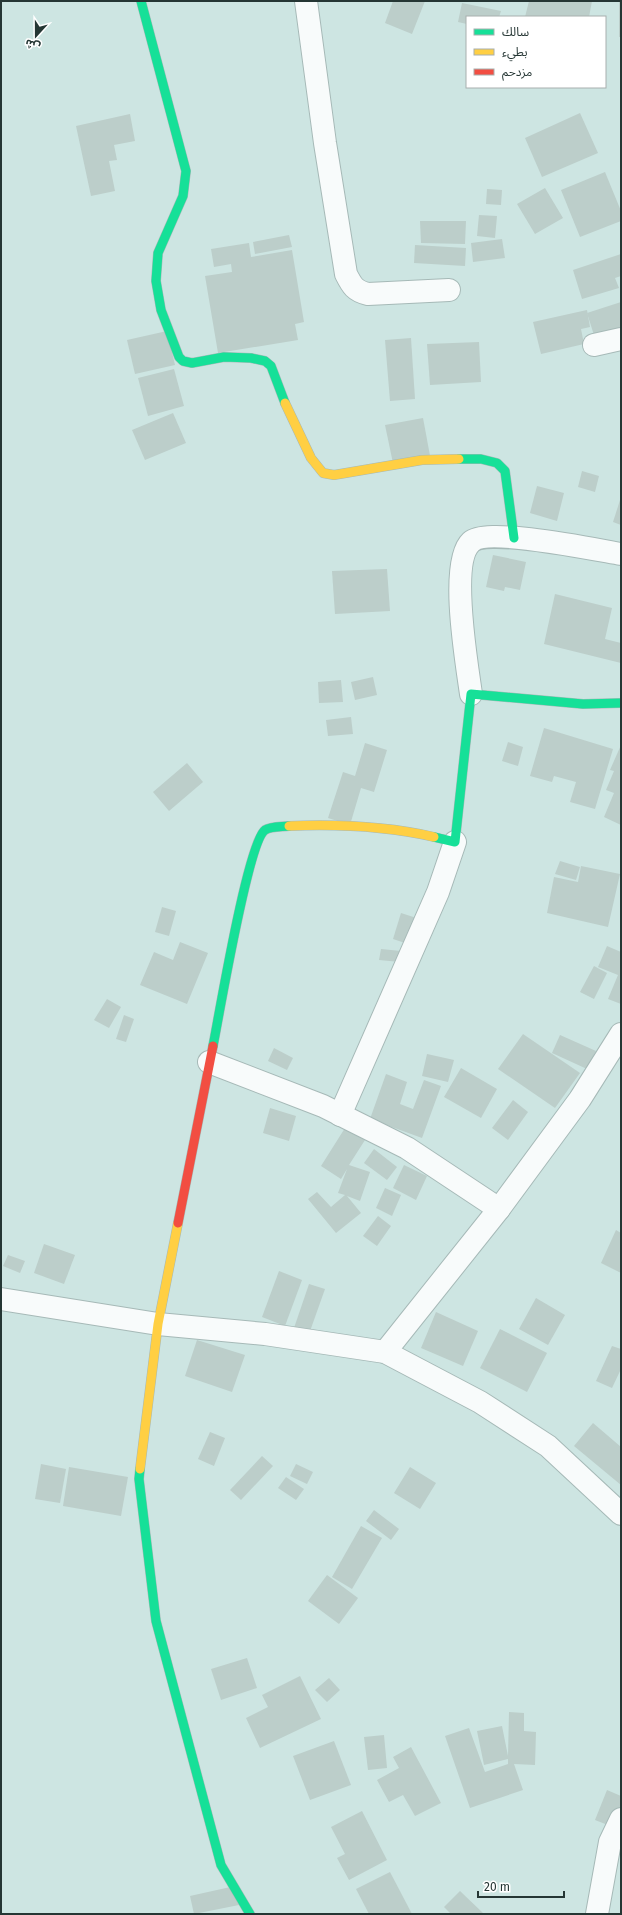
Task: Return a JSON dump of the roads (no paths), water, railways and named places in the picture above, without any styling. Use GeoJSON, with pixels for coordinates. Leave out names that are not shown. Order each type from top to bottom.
{"type":"FeatureCollection","features":[{"type":"Feature","properties":{"kind":"street"},"geometry":{"type":"LineString","coordinates":[[142,1],[186,171],[183,196],[158,253],[156,281],[161,310],[179,357],[183,361],[192,363],[224,357],[251,358],[265,361],[271,366],[279,391],[311,458],[324,473],[334,475],[422,460],[482,458],[497,463],[505,471],[514,538]]}},
{"type":"Feature","properties":{"kind":"street"},"geometry":{"type":"LineString","coordinates":[[306,1],[325,143],[346,274],[352,286],[358,292],[368,294],[449,290]]}},
{"type":"Feature","properties":{"kind":"street"},"geometry":{"type":"LineString","coordinates":[[594,345],[621,339]]}},
{"type":"Feature","properties":{"kind":"street"},"geometry":{"type":"LineString","coordinates":[[340,1115],[438,892],[455,842],[467,743],[471,694],[460,599],[462,559],[471,542],[478,538],[496,537],[545,541],[621,554]]}},
{"type":"Feature","properties":{"kind":"street"},"geometry":{"type":"LineString","coordinates":[[471,694],[583,704],[621,703]]}},
{"type":"Feature","properties":{"kind":"street"},"geometry":{"type":"LineString","coordinates":[[250,1914],[221,1864],[156,1621],[139,1480],[158,1324],[240,908],[255,848],[260,836],[265,830],[284,827],[355,827],[403,830],[455,842]]}},
{"type":"Feature","properties":{"kind":"street"},"geometry":{"type":"LineString","coordinates":[[385,1352],[499,1209],[580,1099],[621,1034]]}},
{"type":"Feature","properties":{"kind":"street"},"geometry":{"type":"LineString","coordinates":[[209,1062],[323,1106],[407,1148],[499,1209]]}},
{"type":"Feature","properties":{"kind":"street"},"geometry":{"type":"LineString","coordinates":[[1,1299],[158,1324],[265,1334],[385,1352],[480,1402],[548,1446],[621,1514]]}},
{"type":"Feature","properties":{"kind":"street"},"geometry":{"type":"LineString","coordinates":[[597,1914],[610,1842],[621,1819]]}}]}
